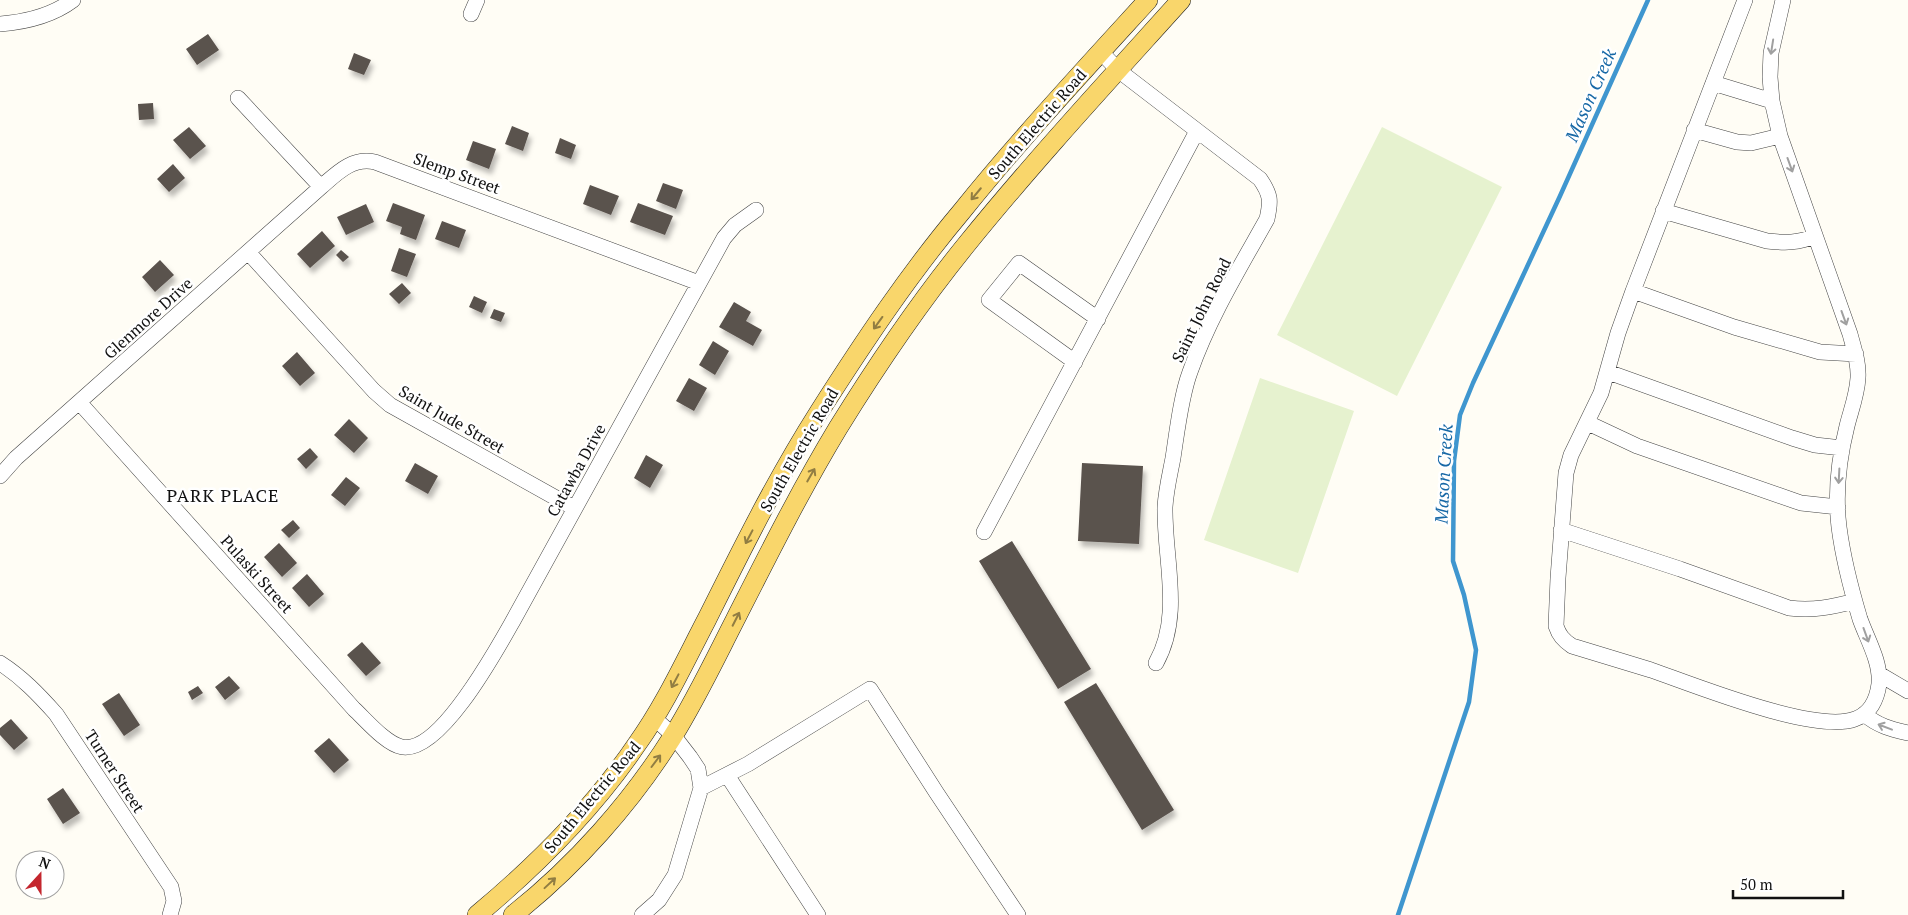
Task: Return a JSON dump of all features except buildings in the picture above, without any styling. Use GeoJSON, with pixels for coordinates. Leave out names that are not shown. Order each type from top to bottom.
{"type":"FeatureCollection","features":[{"type":"Feature","properties":{"kind":"main road","name":"South Electric Road"},"geometry":{"type":"LineString","coordinates":[[477,915],[541,858],[567,831],[608,784],[637,745],[672,687],[747,540],[796,452],[864,343],[960,213],[1020,141],[1148,0]]}},
{"type":"Feature","properties":{"kind":"main road","name":"South Electric Road"},"geometry":{"type":"LineString","coordinates":[[513,915],[567,867],[592,841],[625,802],[674,735],[698,693],[787,517],[838,429],[918,308],[1024,175],[1182,0]]}},
{"type":"Feature","properties":{"kind":"street"},"geometry":{"type":"LineString","coordinates":[[0,24],[27,20],[43,15],[73,0]]}},
{"type":"Feature","properties":{"kind":"street"},"geometry":{"type":"LineString","coordinates":[[1745,0],[1633,291],[1618,333],[1601,393],[1571,455],[1566,473],[1556,626],[1558,633],[1572,646],[1650,670],[1759,708],[1822,721],[1846,721],[1864,714],[1872,706],[1876,697],[1879,674],[1855,601],[1844,558],[1838,507],[1842,448],[1856,398],[1858,378],[1856,354],[1780,136],[1772,101],[1771,53],[1783,0]]}},
{"type":"Feature","properties":{"kind":"street","name":"Saint John Road"},"geometry":{"type":"LineString","coordinates":[[1100,52],[1118,70],[1260,179],[1269,192],[1270,204],[1267,219],[1220,303],[1189,373],[1165,506],[1171,608],[1164,649],[1156,663]]}},
{"type":"Feature","properties":{"kind":"street"},"geometry":{"type":"LineString","coordinates":[[1713,83],[1772,101]]}},
{"type":"Feature","properties":{"kind":"street"},"geometry":{"type":"LineString","coordinates":[[238,98],[320,187]]}},
{"type":"Feature","properties":{"kind":"street"},"geometry":{"type":"LineString","coordinates":[[1694,130],[1737,142],[1750,143],[1780,136]]}},
{"type":"Feature","properties":{"kind":"street"},"geometry":{"type":"LineString","coordinates":[[984,532],[1197,131]]}},
{"type":"Feature","properties":{"kind":"street","name":"Slemp Street"},"geometry":{"type":"LineString","coordinates":[[320,187],[345,166],[357,162],[376,162],[700,283]]}},
{"type":"Feature","properties":{"kind":"street","name":"Glenmore Drive"},"geometry":{"type":"LineString","coordinates":[[0,476],[16,458],[320,187]]}},
{"type":"Feature","properties":{"kind":"street","name":"Catawba Drive"},"geometry":{"type":"LineString","coordinates":[[420,744],[438,729],[460,705],[480,678],[724,238],[735,225],[756,210]]}},
{"type":"Feature","properties":{"kind":"street"},"geometry":{"type":"LineString","coordinates":[[1663,211],[1767,241],[1784,243],[1804,241],[1815,236]]}},
{"type":"Feature","properties":{"kind":"street","name":"Saint Jude Street"},"geometry":{"type":"LineString","coordinates":[[248,252],[374,391],[390,405],[574,508]]}},
{"type":"Feature","properties":{"kind":"street"},"geometry":{"type":"LineString","coordinates":[[1074,362],[989,300],[1019,263],[1098,319]]}},
{"type":"Feature","properties":{"kind":"street"},"geometry":{"type":"LineString","coordinates":[[1633,291],[1734,327],[1820,352],[1856,354]]}},
{"type":"Feature","properties":{"kind":"street"},"geometry":{"type":"LineString","coordinates":[[1608,372],[1792,438],[1815,445],[1842,448]]}},
{"type":"Feature","properties":{"kind":"street","name":"Pulaski Street"},"geometry":{"type":"LineString","coordinates":[[79,402],[354,709],[391,743],[404,748],[420,744]]}},
{"type":"Feature","properties":{"kind":"street"},"geometry":{"type":"LineString","coordinates":[[1588,423],[1637,446],[1801,503],[1838,507]]}},
{"type":"Feature","properties":{"kind":"street"},"geometry":{"type":"LineString","coordinates":[[1561,530],[1680,569],[1789,608],[1824,609],[1855,601]]}},
{"type":"Feature","properties":{"kind":"street","name":"Turner Street"},"geometry":{"type":"LineString","coordinates":[[0,663],[18,675],[38,693],[56,714],[171,887],[174,901],[170,915]]}},
{"type":"Feature","properties":{"kind":"street"},"geometry":{"type":"LineString","coordinates":[[1879,674],[1908,691]]}},
{"type":"Feature","properties":{"kind":"street"},"geometry":{"type":"LineString","coordinates":[[701,788],[748,764],[870,689],[891,724],[1018,915]]}},
{"type":"Feature","properties":{"kind":"street"},"geometry":{"type":"LineString","coordinates":[[1864,714],[1875,723],[1887,729],[1908,733]]}},
{"type":"Feature","properties":{"kind":"street"},"geometry":{"type":"LineString","coordinates":[[642,915],[659,900],[675,875],[701,788],[698,769],[674,735],[654,718]]}},
{"type":"Feature","properties":{"kind":"street"},"geometry":{"type":"LineString","coordinates":[[727,775],[818,915]]}},
{"type":"Feature","properties":{"kind":"green space"},"geometry":{"type":"Polygon","coordinates":[[[1382,127],[1502,187],[1397,396],[1277,335],[1382,127]]]}},
{"type":"Feature","properties":{"kind":"green space"},"geometry":{"type":"Polygon","coordinates":[[[1260,378],[1354,411],[1298,573],[1204,540],[1260,378]]]}},
{"type":"Feature","properties":{"kind":"waterway","name":"Mason Creek"},"geometry":{"type":"LineString","coordinates":[[1398,915],[1469,702],[1476,650],[1464,595],[1453,561],[1454,461],[1460,415],[1648,0]]}},
{"type":"Feature","properties":{"kind":"district","name":"PARK PLACE"},"geometry":{"type":"Point","coordinates":[223,495]}}]}
